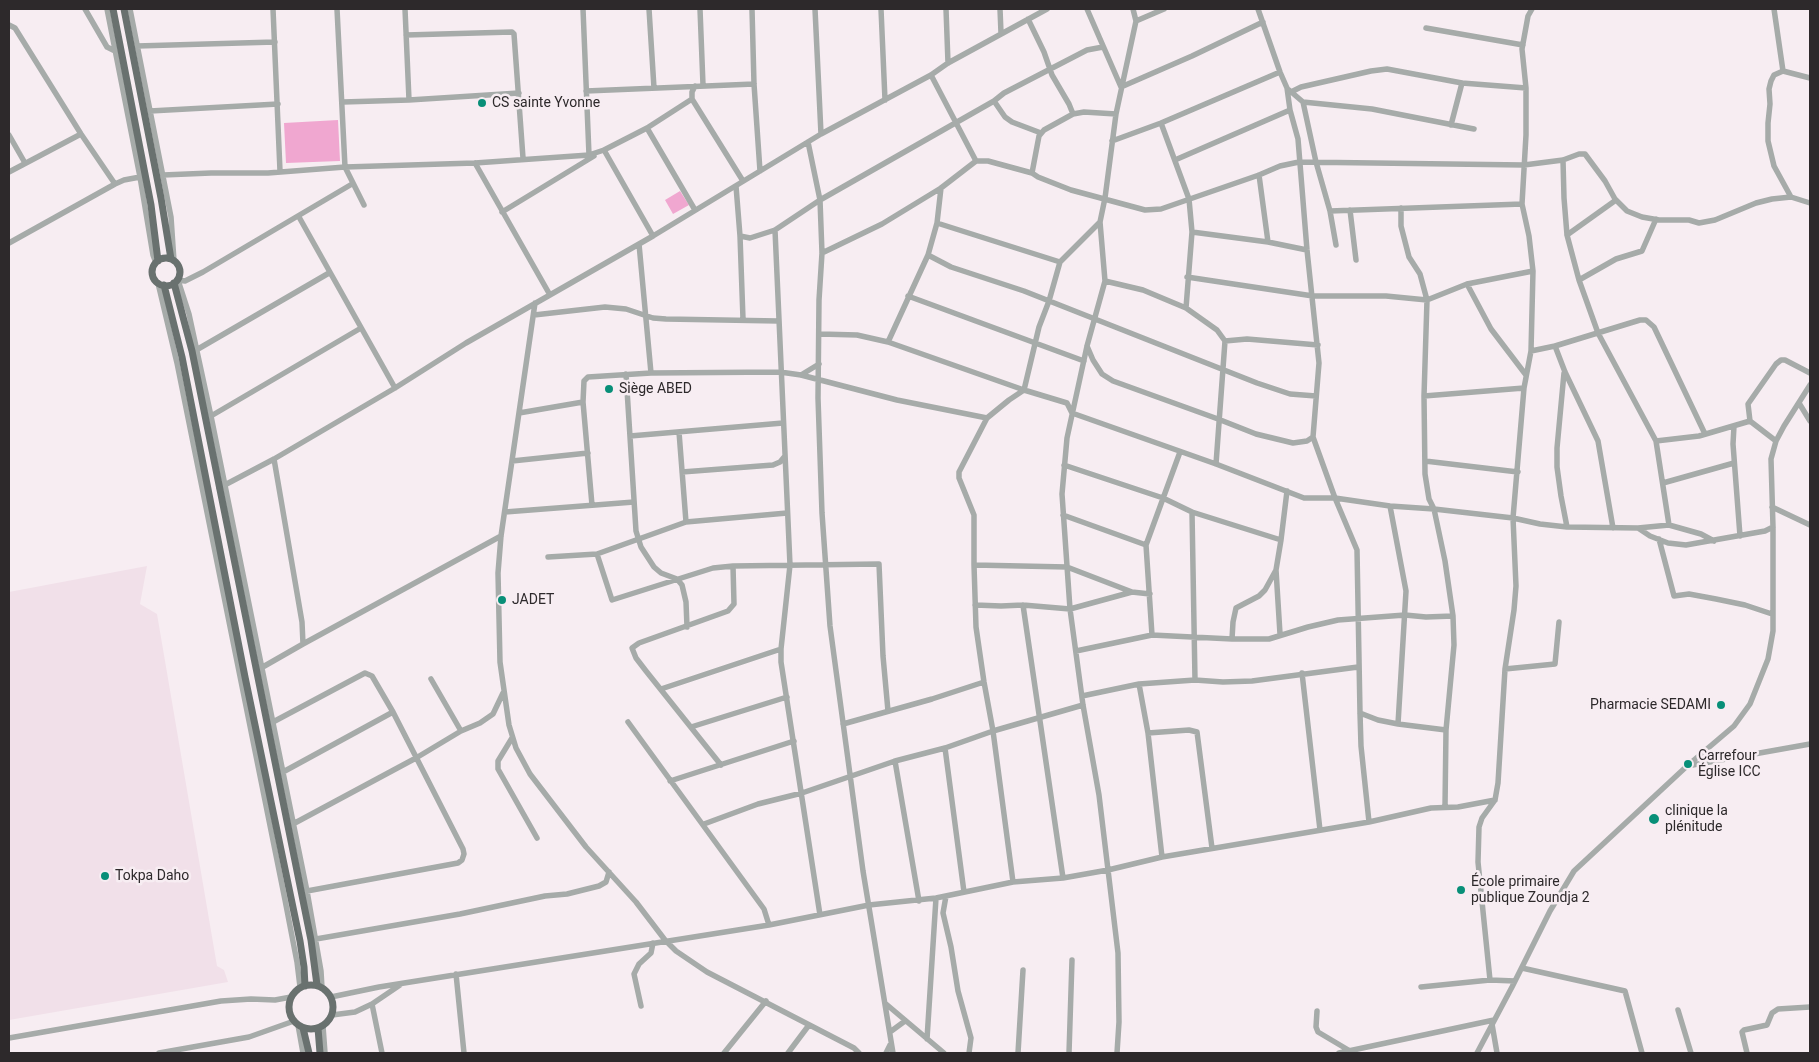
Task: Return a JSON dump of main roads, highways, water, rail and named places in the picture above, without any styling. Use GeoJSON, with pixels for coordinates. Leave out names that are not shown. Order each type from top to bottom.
{"type":"FeatureCollection","features":[{"type":"Feature","properties":{"kind":"main road"},"geometry":{"type":"LineString","coordinates":[[113,9],[151,205],[157,262]]}},
{"type":"Feature","properties":{"kind":"main road"},"geometry":{"type":"LineString","coordinates":[[124,9],[172,260]]}},
{"type":"Feature","properties":{"kind":"main road"},"geometry":{"type":"LineString","coordinates":[[299,1025],[311,1029],[320,1027],[332,1016],[333,1004],[331,997],[320,986],[222,487],[176,281],[180,271],[178,265],[166,258],[157,262],[153,268],[153,274],[161,284],[182,357],[243,667],[298,932],[304,967],[302,986],[291,997],[289,1010],[299,1025],[309,1053]]}},
{"type":"Feature","properties":{"kind":"main road"},"geometry":{"type":"LineString","coordinates":[[161,284],[176,281]]}},
{"type":"Feature","properties":{"kind":"main road"},"geometry":{"type":"LineString","coordinates":[[302,986],[320,986]]}},
{"type":"Feature","properties":{"kind":"main road"},"geometry":{"type":"LineString","coordinates":[[320,1027],[320,1053]]}},
{"type":"Feature","properties":{"kind":"place","name":"CS sainte Yvonne"},"geometry":{"type":"Point","coordinates":[482,103]}},
{"type":"Feature","properties":{"kind":"place","name":"Siège ABED"},"geometry":{"type":"Point","coordinates":[609,389]}},
{"type":"Feature","properties":{"kind":"place","name":"JADET"},"geometry":{"type":"Point","coordinates":[502,600]}},
{"type":"Feature","properties":{"kind":"place","name":"Pharmacie SEDAMI"},"geometry":{"type":"Point","coordinates":[1721,705]}},
{"type":"Feature","properties":{"kind":"place","name":"Carrefour Église ICC"},"geometry":{"type":"Point","coordinates":[1688,764]}},
{"type":"Feature","properties":{"kind":"place","name":"clinique la plénitude"},"geometry":{"type":"Point","coordinates":[1654,819]}},
{"type":"Feature","properties":{"kind":"place","name":"Tokpa Daho"},"geometry":{"type":"Point","coordinates":[105,876]}},
{"type":"Feature","properties":{"kind":"place","name":"École primaire publique Zoundja 2"},"geometry":{"type":"Point","coordinates":[1461,890]}}]}
